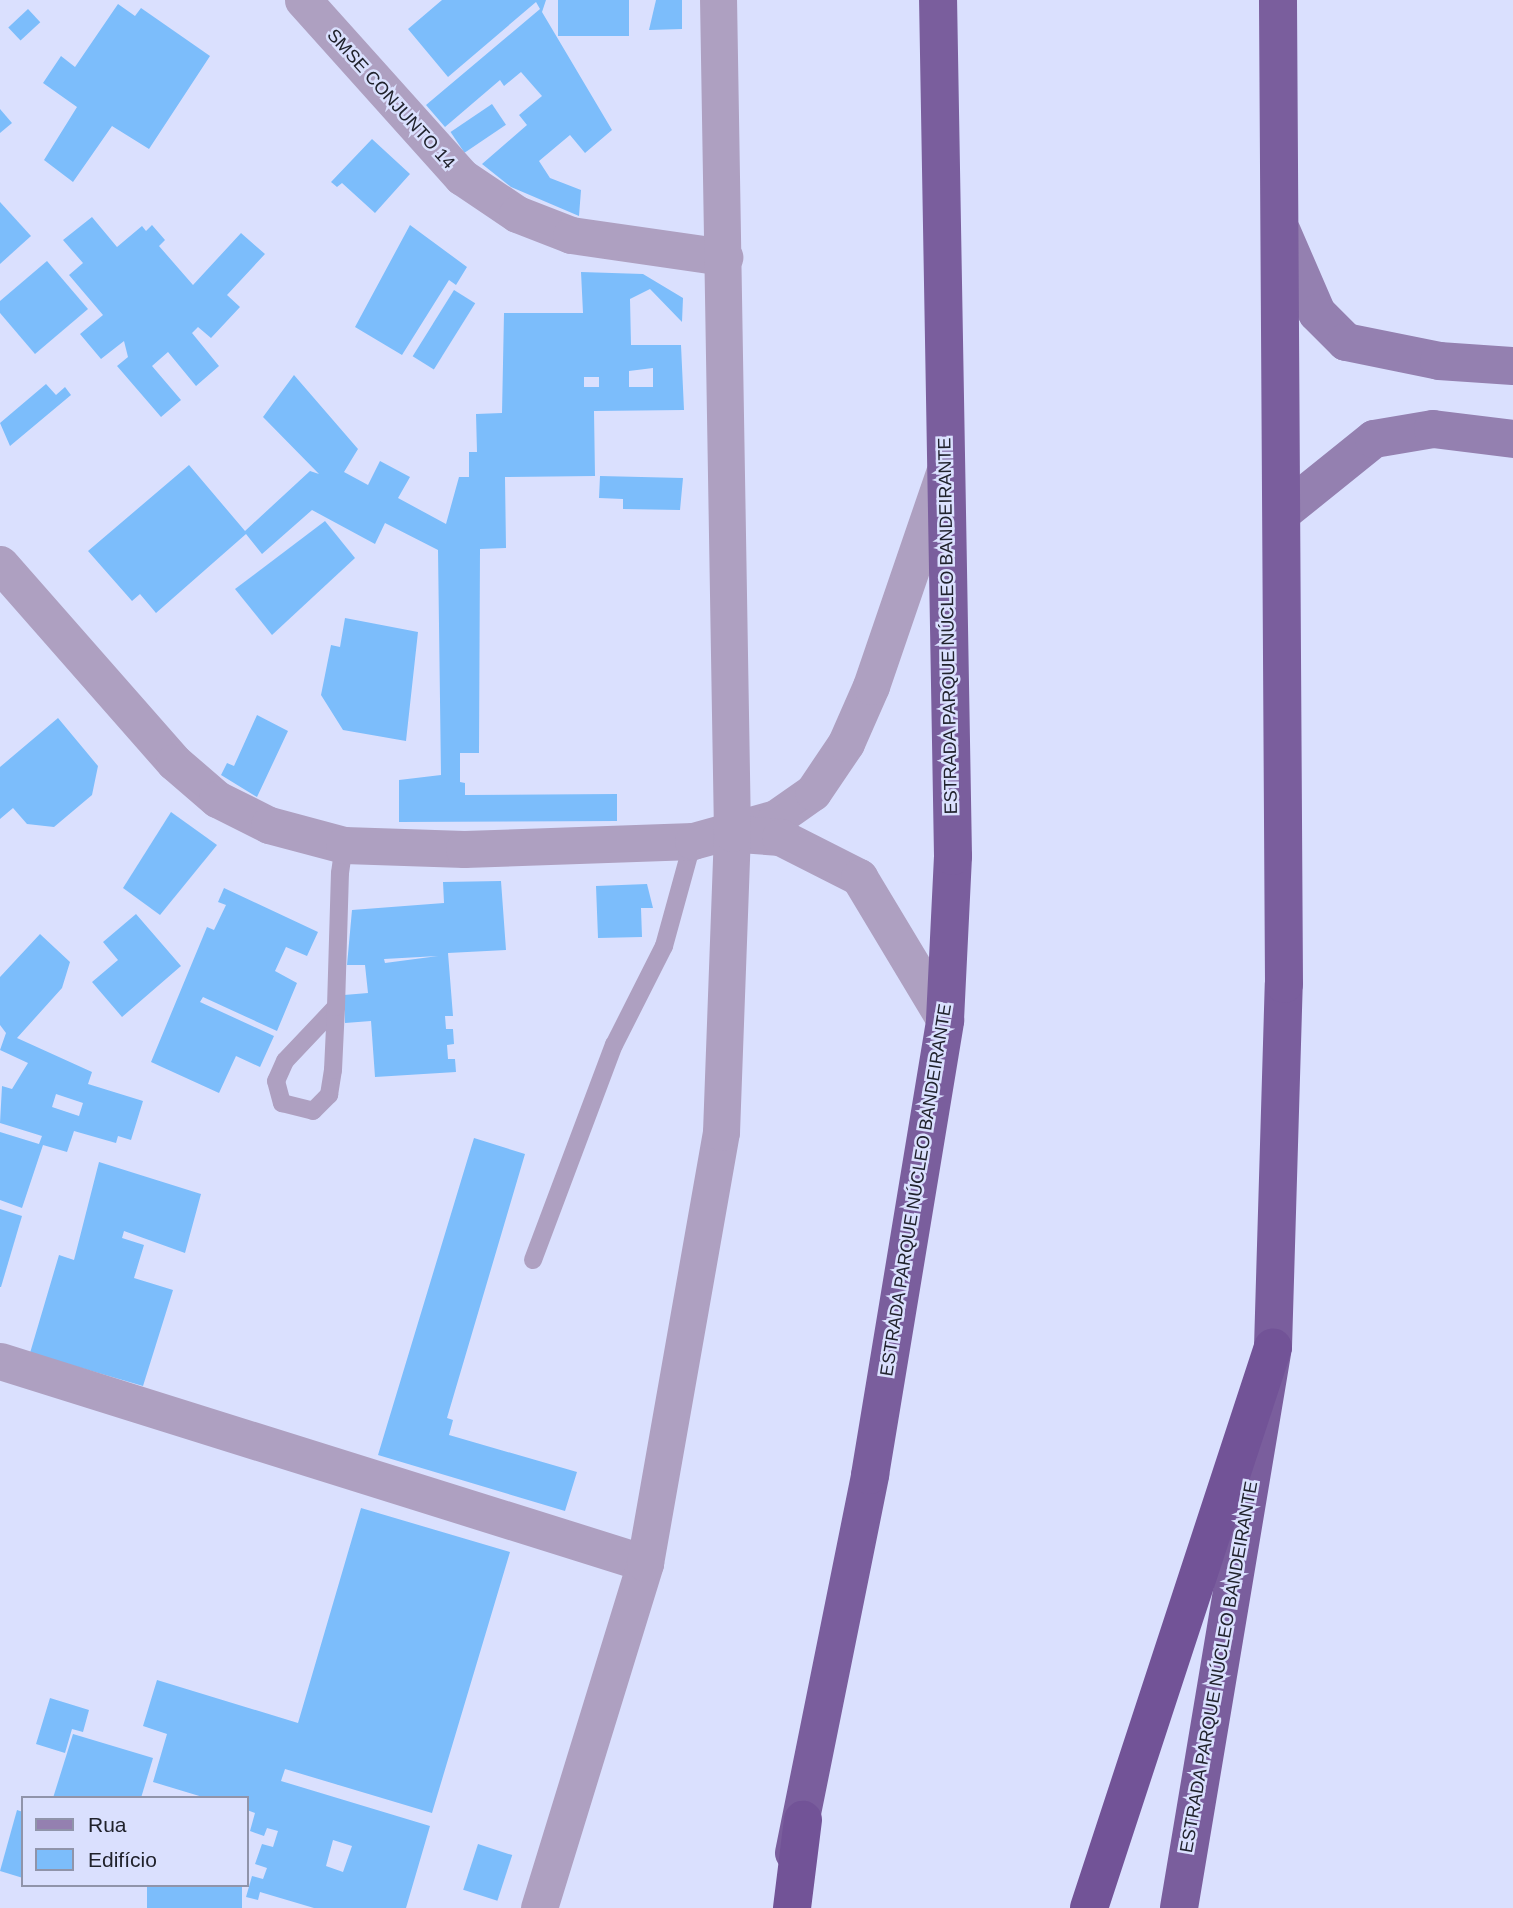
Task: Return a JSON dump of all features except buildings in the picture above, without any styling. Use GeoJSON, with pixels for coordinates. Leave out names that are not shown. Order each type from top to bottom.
{"type":"FeatureCollection","features":[{"type":"Feature","properties":{"kind":"highway","name":"ESTRADA PARQUE NÚCLEO BANDEIRANTE"},"geometry":{"type":"LineString","coordinates":[[780,1908],[803,1820],[870,1475],[945,1020],[953,856],[944,473],[938,0]]}},
{"type":"Feature","properties":{"kind":"highway","name":"ESTRADA PARQUE NÚCLEO BANDEIRANTE"},"geometry":{"type":"LineString","coordinates":[[1179,1908],[1273,1348],[1284,984],[1282,232],[1278,0]]}},
{"type":"Feature","properties":{"kind":"highway"},"geometry":{"type":"LineString","coordinates":[[1088,1908],[1273,1348]]}},
{"type":"Feature","properties":{"kind":"highway"},"geometry":{"type":"LineString","coordinates":[[792,1908],[803,1820]]}},
{"type":"Feature","properties":{"kind":"main road"},"geometry":{"type":"LineString","coordinates":[[1282,232],[1317,313],[1346,342],[1439,361],[1513,366]]}},
{"type":"Feature","properties":{"kind":"main road"},"geometry":{"type":"LineString","coordinates":[[1282,513],[1374,439],[1433,429],[1513,439]]}},
{"type":"Feature","properties":{"kind":"street","name":"SMSE CONJUNTO 14"},"geometry":{"type":"LineString","coordinates":[[303,0],[462,177],[517,214],[571,235],[724,257]]}},
{"type":"Feature","properties":{"kind":"street"},"geometry":{"type":"LineString","coordinates":[[539,1908],[645,1563],[721,1132],[732,833],[718,0]]}},
{"type":"Feature","properties":{"kind":"street"},"geometry":{"type":"LineString","coordinates":[[0,564],[174,762],[217,799],[269,825],[344,845],[464,849],[693,841],[732,833],[776,818],[813,792],[846,743],[944,473]]}},
{"type":"Feature","properties":{"kind":"street"},"geometry":{"type":"LineString","coordinates":[[732,833],[780,837],[859,877],[945,1020]]}},
{"type":"Feature","properties":{"kind":"street"},"geometry":{"type":"LineString","coordinates":[[0,1361],[645,1563]]}},
{"type":"Feature","properties":{"kind":"lane"},"geometry":{"type":"LineString","coordinates":[[533,1260],[614,1045],[664,946],[693,841]]}},
{"type":"Feature","properties":{"kind":"lane"},"geometry":{"type":"LineString","coordinates":[[336,1007],[285,1060],[276,1081],[282,1103],[313,1111],[326,1101],[336,1007],[344,845]]}}]}
